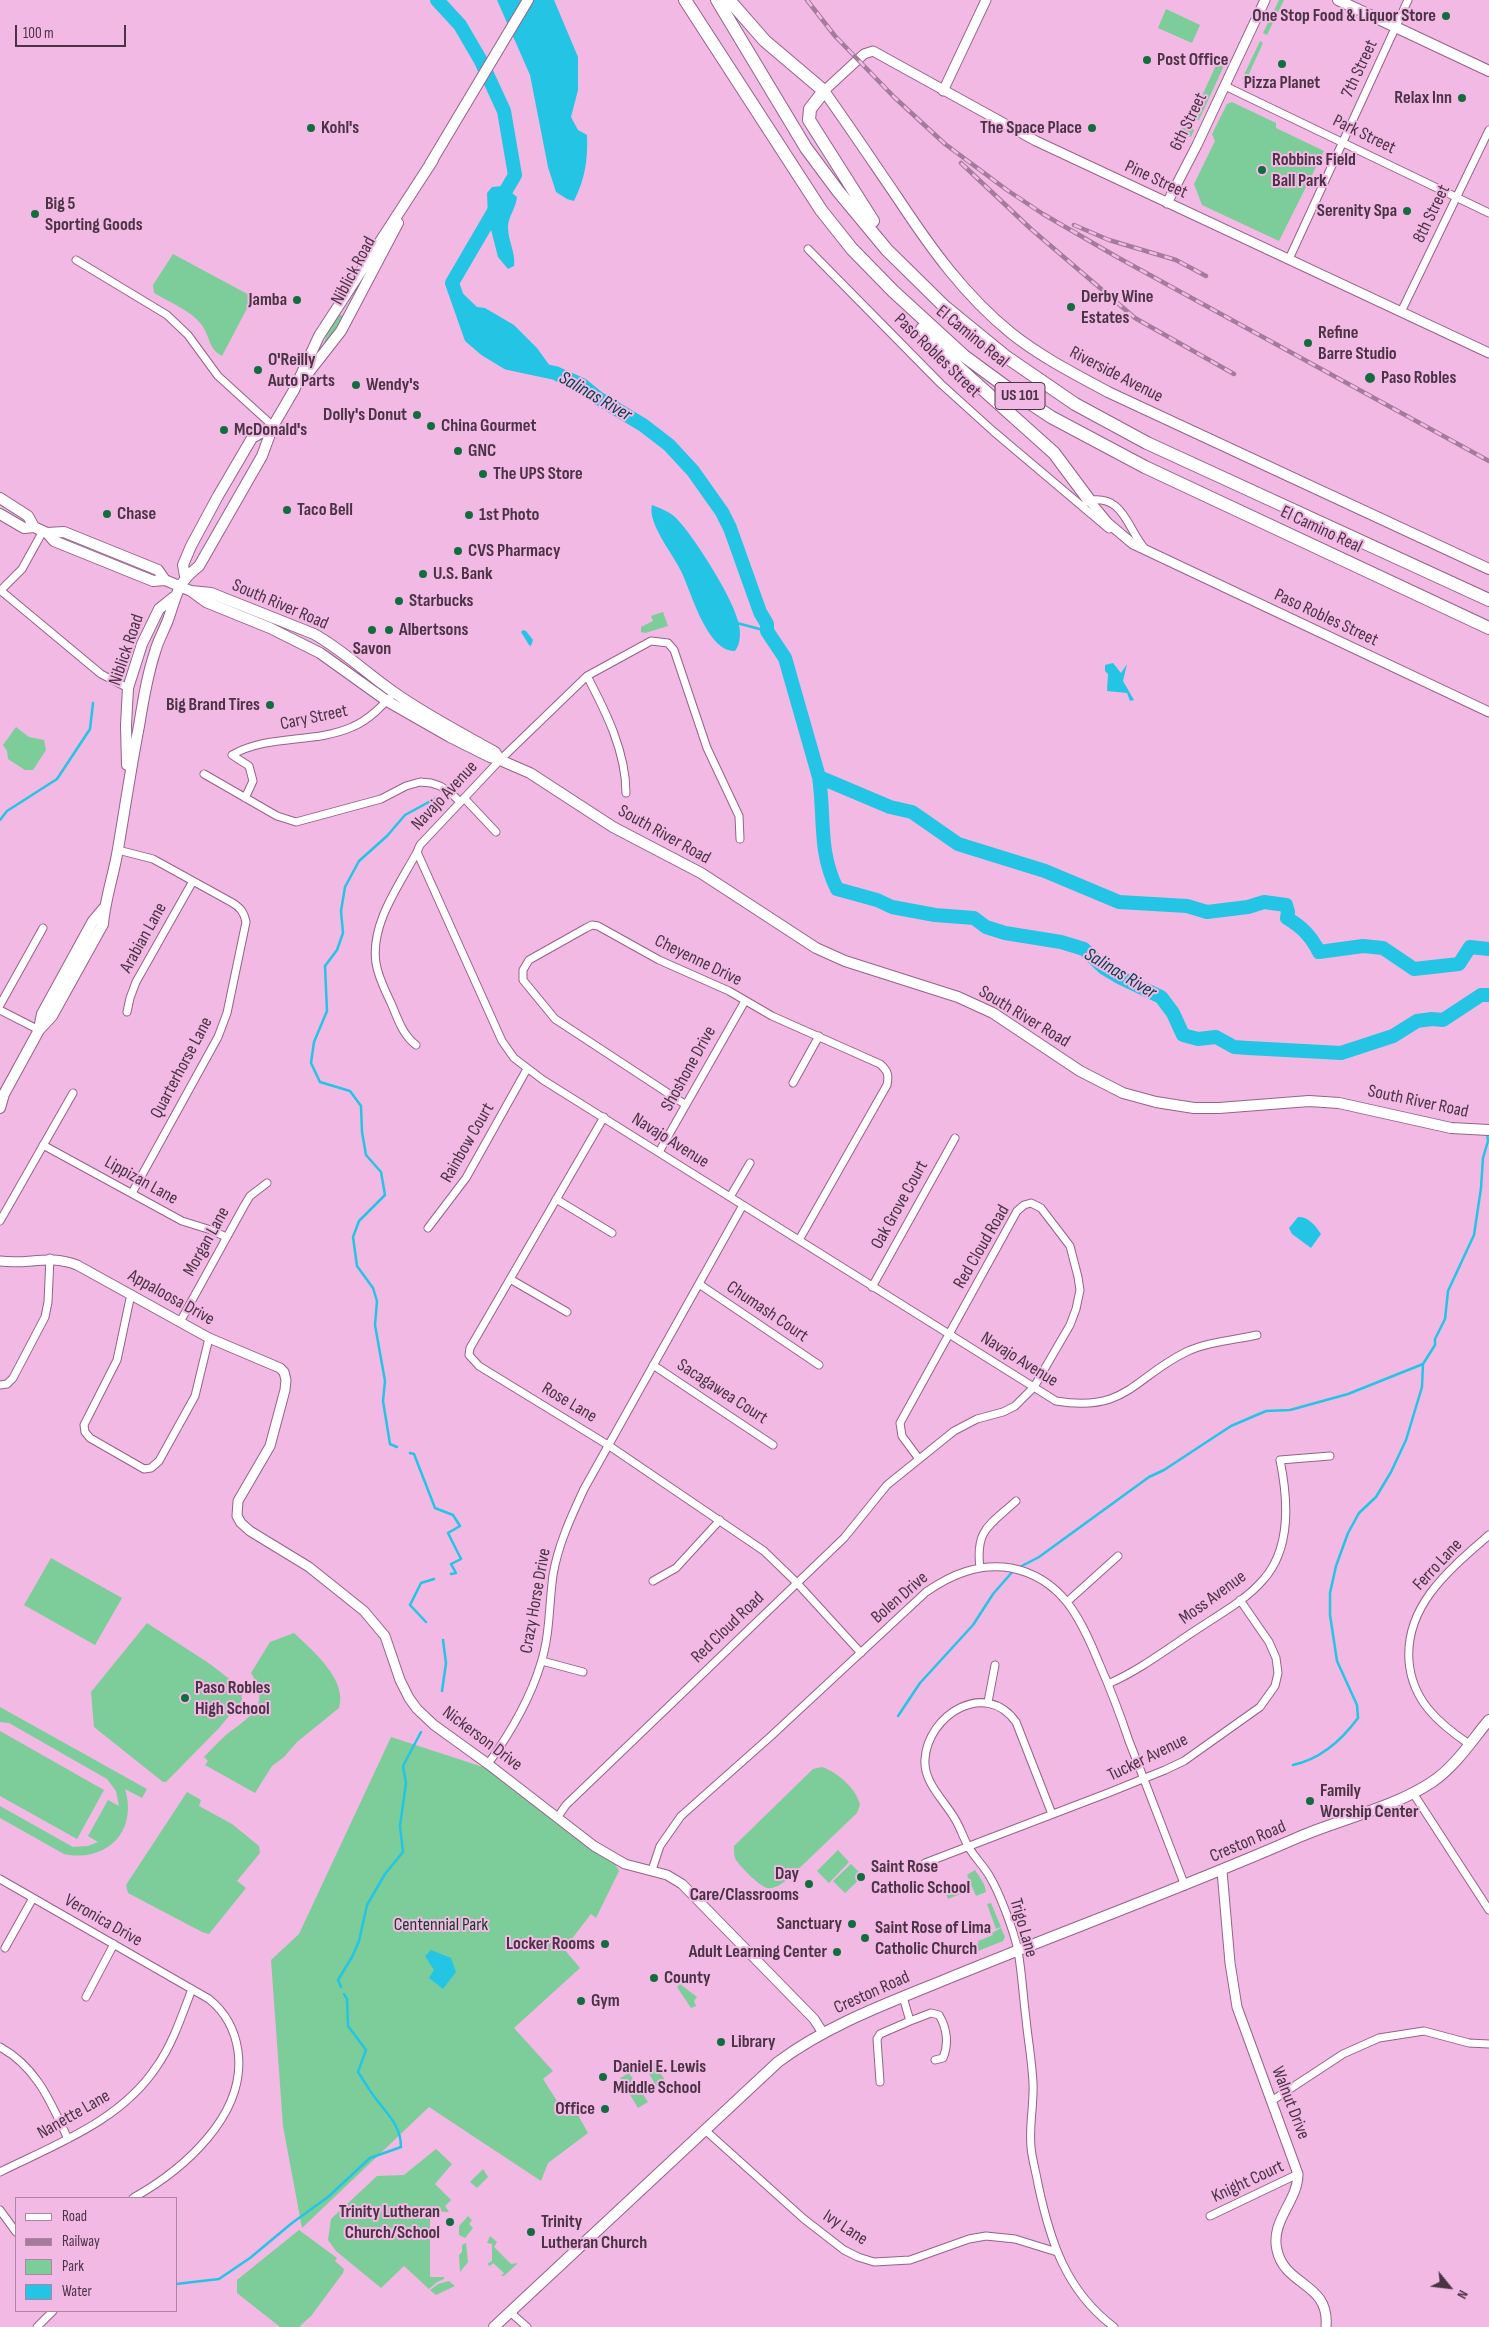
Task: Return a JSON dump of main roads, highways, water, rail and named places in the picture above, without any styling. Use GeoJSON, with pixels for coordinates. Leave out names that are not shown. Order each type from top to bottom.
{"type":"FeatureCollection","features":[{"type":"Feature","properties":{"kind":"highway","name":"El Camino Real"},"geometry":{"type":"LineString","coordinates":[[685,0],[821,210],[852,249],[893,292],[964,356],[1051,417],[1145,467],[1489,628]]}},
{"type":"Feature","properties":{"kind":"highway","name":"El Camino Real"},"geometry":{"type":"LineString","coordinates":[[716,0],[806,148],[887,250],[945,307],[1005,356],[1075,404],[1147,443],[1489,600]]}},
{"type":"Feature","properties":{"kind":"highway"},"geometry":{"type":"LineString","coordinates":[[728,0],[765,40],[824,91],[810,109],[808,120],[876,225],[887,250]]}},
{"type":"Feature","properties":{"kind":"highway"},"geometry":{"type":"LineString","coordinates":[[893,292],[911,317],[958,367],[1054,453],[1089,500]]}},
{"type":"Feature","properties":{"kind":"main road","name":"Niblick Road"},"geometry":{"type":"LineString","coordinates":[[128,782],[126,725],[128,688],[142,644],[159,609],[174,596],[185,576],[199,566],[262,456],[272,426],[294,390],[319,336],[433,160],[528,0]]}},
{"type":"Feature","properties":{"kind":"main road"},"geometry":{"type":"LineString","coordinates":[[1338,0],[1489,71]]}},
{"type":"Feature","properties":{"kind":"main road","name":"Riverside Avenue"},"geometry":{"type":"LineString","coordinates":[[824,91],[931,247],[958,281],[986,311],[1011,333],[1066,370],[1108,392],[1489,569]]}},
{"type":"Feature","properties":{"kind":"main road","name":"Niblick Road"},"geometry":{"type":"LineString","coordinates":[[294,390],[341,331],[433,160]]}},
{"type":"Feature","properties":{"kind":"main road","name":"Niblick Road"},"geometry":{"type":"LineString","coordinates":[[185,576],[183,565],[218,496],[252,438],[272,426]]}},
{"type":"Feature","properties":{"kind":"main road","name":"South River Road"},"geometry":{"type":"LineString","coordinates":[[0,498],[28,516],[54,541],[153,581],[165,580],[180,586],[191,591],[206,602],[270,628],[320,652],[450,737],[490,758],[500,760],[530,773],[613,827],[701,873],[816,948],[845,961],[958,997],[976,1005],[993,1014],[1080,1071],[1123,1093],[1156,1102],[1194,1108],[1219,1108],[1301,1101],[1340,1103],[1451,1128],[1489,1130]]}},
{"type":"Feature","properties":{"kind":"main road","name":"South River Road"},"geometry":{"type":"LineString","coordinates":[[0,514],[24,528],[41,530]]}},
{"type":"Feature","properties":{"kind":"main road","name":"Niblick Road"},"geometry":{"type":"LineString","coordinates":[[0,1108],[2,1095],[39,1030],[42,1014],[93,921],[104,908],[111,887],[118,850],[145,690],[155,651],[170,616],[174,596]]}},
{"type":"Feature","properties":{"kind":"main road","name":"Creston Road"},"geometry":{"type":"LineString","coordinates":[[494,2327],[778,2062],[800,2045],[850,2019],[1017,1950],[1185,1886],[1302,1836],[1413,1793],[1434,1781],[1489,1720]]}},
{"type":"Feature","properties":{"kind":"water"},"geometry":{"type":"Polygon","coordinates":[[[497,0],[554,0],[578,57],[578,90],[571,117],[578,130],[587,135],[587,144],[583,177],[574,201],[556,192],[548,167],[530,75],[497,0]]]}},
{"type":"Feature","properties":{"kind":"water"},"geometry":{"type":"Polygon","coordinates":[[[503,186],[517,197],[508,227],[514,256],[514,266],[508,269],[498,257],[488,218],[487,193],[492,187],[503,186]]]}},
{"type":"Feature","properties":{"kind":"water"},"geometry":{"type":"Polygon","coordinates":[[[452,283],[477,307],[485,308],[514,325],[537,348],[555,373],[521,366],[499,358],[480,346],[469,333],[452,283]]]}},
{"type":"Feature","properties":{"kind":"water"},"geometry":{"type":"Polygon","coordinates":[[[652,505],[676,518],[692,538],[721,583],[735,611],[739,625],[739,641],[735,651],[725,649],[716,642],[701,619],[681,571],[653,521],[652,505]]]}},
{"type":"Feature","properties":{"kind":"water"},"geometry":{"type":"Polygon","coordinates":[[[523,630],[533,640],[531,646],[521,632],[523,630]]]}},
{"type":"Feature","properties":{"kind":"water"},"geometry":{"type":"Polygon","coordinates":[[[1113,663],[1121,673],[1127,664],[1123,681],[1134,700],[1130,701],[1127,693],[1107,691],[1108,674],[1105,671],[1105,665],[1113,663]]]}},
{"type":"Feature","properties":{"kind":"water"},"geometry":{"type":"Polygon","coordinates":[[[1298,1217],[1308,1220],[1321,1234],[1311,1248],[1292,1234],[1289,1228],[1298,1217]]]}},
{"type":"Feature","properties":{"kind":"water"},"geometry":{"type":"Polygon","coordinates":[[[431,1950],[451,1958],[456,1972],[443,1989],[429,1978],[434,1970],[425,1956],[431,1950]]]}},
{"type":"Feature","properties":{"kind":"waterway","name":"Salinas River"},"geometry":{"type":"LineString","coordinates":[[437,0],[460,25],[481,61],[504,111],[515,175],[452,283],[471,337],[485,349],[508,363],[555,373],[582,385],[598,398],[643,425],[669,445],[693,471],[722,512],[730,528],[760,612],[767,624],[767,631],[785,658],[819,777],[890,807],[912,812],[958,844],[1045,871],[1119,902],[1187,906],[1207,912],[1248,907],[1264,902],[1286,905],[1287,918],[1306,932],[1319,952],[1363,946],[1383,948],[1414,969],[1459,964],[1470,947],[1489,949]]}},
{"type":"Feature","properties":{"kind":"waterway"},"geometry":{"type":"LineString","coordinates":[[737,623],[767,631]]}},
{"type":"Feature","properties":{"kind":"waterway"},"geometry":{"type":"LineString","coordinates":[[0,820],[7,811],[57,779],[90,729],[93,703]]}},
{"type":"Feature","properties":{"kind":"waterway","name":"Salinas River"},"geometry":{"type":"LineString","coordinates":[[819,777],[827,861],[837,889],[877,900],[892,907],[935,915],[974,918],[986,927],[1005,933],[1061,942],[1084,949],[1104,968],[1161,997],[1173,1013],[1183,1035],[1198,1039],[1216,1037],[1234,1047],[1341,1053],[1393,1036],[1417,1021],[1443,1020],[1481,995],[1489,995]]}},
{"type":"Feature","properties":{"kind":"waterway"},"geometry":{"type":"LineString","coordinates":[[397,1447],[390,1444],[383,1401],[385,1381],[375,1325],[377,1301],[373,1288],[357,1266],[353,1237],[359,1221],[385,1195],[381,1172],[366,1155],[362,1132],[361,1106],[350,1091],[320,1082],[311,1063],[314,1042],[327,1011],[325,966],[337,950],[343,933],[341,911],[345,887],[359,861],[387,836],[405,815],[438,797]]}},
{"type":"Feature","properties":{"kind":"waterway"},"geometry":{"type":"LineString","coordinates":[[1293,1765],[1313,1758],[1330,1748],[1358,1718],[1357,1705],[1337,1661],[1330,1615],[1330,1593],[1336,1566],[1348,1533],[1359,1513],[1376,1497],[1391,1472],[1406,1440],[1422,1387],[1423,1364],[1435,1345],[1435,1339],[1445,1319],[1448,1291],[1474,1235],[1483,1158],[1488,1141],[1487,1132]]}},
{"type":"Feature","properties":{"kind":"waterway"},"geometry":{"type":"LineString","coordinates":[[898,1716],[920,1683],[973,1625],[993,1594],[1014,1570],[1039,1557],[1149,1477],[1164,1470],[1231,1426],[1266,1411],[1290,1410],[1348,1394],[1423,1364]]}},
{"type":"Feature","properties":{"kind":"waterway"},"geometry":{"type":"LineString","coordinates":[[410,1453],[414,1454],[435,1508],[453,1515],[460,1526],[448,1533],[461,1559],[451,1564],[456,1573],[451,1574]]}},
{"type":"Feature","properties":{"kind":"waterway"},"geometry":{"type":"LineString","coordinates":[[426,1622],[410,1605],[421,1583],[434,1579]]}},
{"type":"Feature","properties":{"kind":"waterway"},"geometry":{"type":"LineString","coordinates":[[442,1691],[446,1663],[443,1640]]}},
{"type":"Feature","properties":{"kind":"waterway"},"geometry":{"type":"LineString","coordinates":[[341,1987],[338,1980],[359,1941],[367,1905],[385,1874],[403,1852],[400,1826],[406,1783],[403,1766],[421,1732]]}},
{"type":"Feature","properties":{"kind":"waterway"},"geometry":{"type":"LineString","coordinates":[[178,2284],[219,2279],[250,2258],[292,2223],[328,2197],[370,2158],[401,2147],[399,2133],[393,2121],[373,2096],[358,2072],[366,2050],[348,2026],[347,1999],[344,1994]]}},
{"type":"Feature","properties":{"kind":"railway"},"geometry":{"type":"LineString","coordinates":[[807,0],[835,36],[894,97],[945,144],[1007,190],[1043,214],[1117,257],[1489,461]]}},
{"type":"Feature","properties":{"kind":"railway"},"geometry":{"type":"LineString","coordinates":[[961,163],[1031,229],[1135,318],[1234,374]]}},
{"type":"Feature","properties":{"kind":"railway"},"geometry":{"type":"LineString","coordinates":[[1074,225],[1109,240],[1176,260],[1206,276]]}},
{"type":"Feature","properties":{"kind":"place","name":"One Stop Food & Liquor Store"},"geometry":{"type":"Point","coordinates":[1446,16]}},
{"type":"Feature","properties":{"kind":"place","name":"Post Office"},"geometry":{"type":"Point","coordinates":[1147,60]}},
{"type":"Feature","properties":{"kind":"place","name":"Pizza Planet"},"geometry":{"type":"Point","coordinates":[1282,64]}},
{"type":"Feature","properties":{"kind":"place","name":"Relax Inn"},"geometry":{"type":"Point","coordinates":[1462,98]}},
{"type":"Feature","properties":{"kind":"place","name":"Kohl's"},"geometry":{"type":"Point","coordinates":[311,128]}},
{"type":"Feature","properties":{"kind":"place","name":"The Space Place"},"geometry":{"type":"Point","coordinates":[1092,128]}},
{"type":"Feature","properties":{"kind":"place","name":"Robbins Field Ball Park"},"geometry":{"type":"Point","coordinates":[1262,170]}},
{"type":"Feature","properties":{"kind":"place","name":"Serenity Spa"},"geometry":{"type":"Point","coordinates":[1407,211]}},
{"type":"Feature","properties":{"kind":"place","name":"Big 5 Sporting Goods"},"geometry":{"type":"Point","coordinates":[35,214]}},
{"type":"Feature","properties":{"kind":"place","name":"Jamba"},"geometry":{"type":"Point","coordinates":[297,300]}},
{"type":"Feature","properties":{"kind":"place","name":"Derby Wine Estates"},"geometry":{"type":"Point","coordinates":[1071,307]}},
{"type":"Feature","properties":{"kind":"place","name":"Refine Barre Studio"},"geometry":{"type":"Point","coordinates":[1308,343]}},
{"type":"Feature","properties":{"kind":"place","name":"O'Reilly Auto Parts"},"geometry":{"type":"Point","coordinates":[258,370]}},
{"type":"Feature","properties":{"kind":"place","name":"Paso Robles"},"geometry":{"type":"Point","coordinates":[1370,378]}},
{"type":"Feature","properties":{"kind":"place","name":"Wendy's"},"geometry":{"type":"Point","coordinates":[356,385]}},
{"type":"Feature","properties":{"kind":"place","name":"Dolly's Donut"},"geometry":{"type":"Point","coordinates":[417,415]}},
{"type":"Feature","properties":{"kind":"place","name":"China Gourmet"},"geometry":{"type":"Point","coordinates":[431,426]}},
{"type":"Feature","properties":{"kind":"place","name":"McDonald's"},"geometry":{"type":"Point","coordinates":[224,430]}},
{"type":"Feature","properties":{"kind":"place","name":"GNC"},"geometry":{"type":"Point","coordinates":[458,451]}},
{"type":"Feature","properties":{"kind":"place","name":"The UPS Store"},"geometry":{"type":"Point","coordinates":[483,474]}},
{"type":"Feature","properties":{"kind":"place","name":"Taco Bell"},"geometry":{"type":"Point","coordinates":[287,510]}},
{"type":"Feature","properties":{"kind":"place","name":"Chase"},"geometry":{"type":"Point","coordinates":[107,514]}},
{"type":"Feature","properties":{"kind":"place","name":"1st Photo"},"geometry":{"type":"Point","coordinates":[469,515]}},
{"type":"Feature","properties":{"kind":"place","name":"CVS Pharmacy"},"geometry":{"type":"Point","coordinates":[458,551]}},
{"type":"Feature","properties":{"kind":"place","name":"U.S. Bank"},"geometry":{"type":"Point","coordinates":[423,574]}},
{"type":"Feature","properties":{"kind":"place","name":"Starbucks"},"geometry":{"type":"Point","coordinates":[399,601]}},
{"type":"Feature","properties":{"kind":"place","name":"Savon"},"geometry":{"type":"Point","coordinates":[372,630]}},
{"type":"Feature","properties":{"kind":"place","name":"Albertsons"},"geometry":{"type":"Point","coordinates":[389,630]}},
{"type":"Feature","properties":{"kind":"place","name":"Big Brand Tires"},"geometry":{"type":"Point","coordinates":[270,705]}},
{"type":"Feature","properties":{"kind":"place","name":"Paso Robles High School"},"geometry":{"type":"Point","coordinates":[185,1698]}},
{"type":"Feature","properties":{"kind":"place","name":"Family Worship Center"},"geometry":{"type":"Point","coordinates":[1310,1801]}},
{"type":"Feature","properties":{"kind":"place","name":"Saint Rose Catholic School"},"geometry":{"type":"Point","coordinates":[861,1877]}},
{"type":"Feature","properties":{"kind":"place","name":"Day Care/Classrooms"},"geometry":{"type":"Point","coordinates":[809,1884]}},
{"type":"Feature","properties":{"kind":"place","name":"Sanctuary"},"geometry":{"type":"Point","coordinates":[852,1924]}},
{"type":"Feature","properties":{"kind":"place","name":"Saint Rose of Lima Catholic Church"},"geometry":{"type":"Point","coordinates":[865,1938]}},
{"type":"Feature","properties":{"kind":"place","name":"Locker Rooms"},"geometry":{"type":"Point","coordinates":[605,1944]}},
{"type":"Feature","properties":{"kind":"place","name":"Adult Learning Center"},"geometry":{"type":"Point","coordinates":[837,1952]}},
{"type":"Feature","properties":{"kind":"place","name":"County"},"geometry":{"type":"Point","coordinates":[654,1978]}},
{"type":"Feature","properties":{"kind":"place","name":"Gym"},"geometry":{"type":"Point","coordinates":[581,2001]}},
{"type":"Feature","properties":{"kind":"place","name":"Library"},"geometry":{"type":"Point","coordinates":[721,2042]}},
{"type":"Feature","properties":{"kind":"place","name":"Daniel E. Lewis Middle School"},"geometry":{"type":"Point","coordinates":[603,2077]}},
{"type":"Feature","properties":{"kind":"place","name":"Office"},"geometry":{"type":"Point","coordinates":[605,2109]}},
{"type":"Feature","properties":{"kind":"place","name":"Trinity Lutheran Church/School"},"geometry":{"type":"Point","coordinates":[450,2222]}},
{"type":"Feature","properties":{"kind":"place","name":"Trinity Lutheran Church"},"geometry":{"type":"Point","coordinates":[531,2232]}},
{"type":"Feature","properties":{"kind":"park label","name":"Centennial Park"},"geometry":{"type":"Point","coordinates":[441,1925]}}]}
